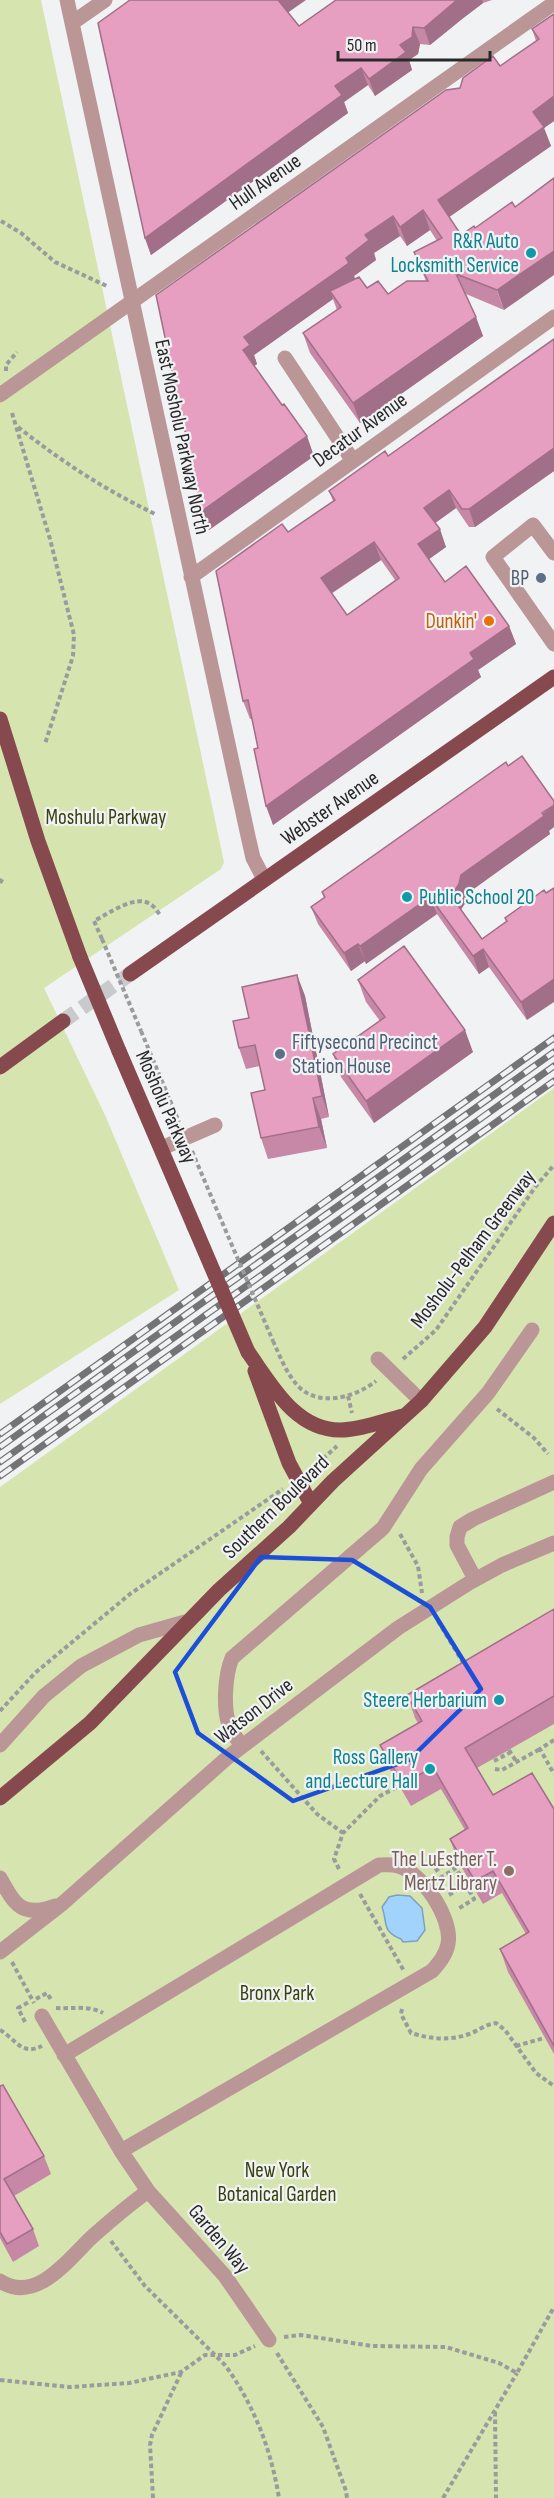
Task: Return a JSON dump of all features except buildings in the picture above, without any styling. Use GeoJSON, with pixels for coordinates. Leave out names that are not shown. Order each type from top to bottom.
{"type":"FeatureCollection","features":[{"type":"Feature","properties":{"kind":"main road","name":"Webster Avenue"},"geometry":{"type":"LineString","coordinates":[[130,974],[554,677]]}},
{"type":"Feature","properties":{"kind":"main road","name":"Mosholu Parkway"},"geometry":{"type":"LineString","coordinates":[[0,719],[38,841],[80,957],[248,1352],[289,1463],[311,1504]]}},
{"type":"Feature","properties":{"kind":"main road"},"geometry":{"type":"LineString","coordinates":[[0,1067],[63,1021]]}},
{"type":"Feature","properties":{"kind":"main road","name":"Southern Boulevard"},"geometry":{"type":"LineString","coordinates":[[0,1798],[90,1723],[185,1622],[421,1401],[485,1327],[554,1223]]}},
{"type":"Feature","properties":{"kind":"main road"},"geometry":{"type":"LineString","coordinates":[[248,1352],[279,1397],[300,1416],[321,1427],[349,1429],[406,1416]]}},
{"type":"Feature","properties":{"kind":"street","name":"East Mosholu Parkway North"},"geometry":{"type":"LineString","coordinates":[[67,0],[190,577],[248,836],[253,858],[264,879]]}},
{"type":"Feature","properties":{"kind":"street"},"geometry":{"type":"LineString","coordinates":[[72,23],[105,0]]}},
{"type":"Feature","properties":{"kind":"street","name":"Hull Avenue"},"geometry":{"type":"LineString","coordinates":[[0,395],[554,3]]}},
{"type":"Feature","properties":{"kind":"street","name":"Decatur Avenue"},"geometry":{"type":"LineString","coordinates":[[190,577],[554,317]]}},
{"type":"Feature","properties":{"kind":"street"},"geometry":{"type":"LineString","coordinates":[[285,358],[352,461]]}},
{"type":"Feature","properties":{"kind":"street"},"geometry":{"type":"LineString","coordinates":[[554,553],[533,525],[493,557],[554,644]]}},
{"type":"Feature","properties":{"kind":"street"},"geometry":{"type":"LineString","coordinates":[[162,1148],[215,1125]]}},
{"type":"Feature","properties":{"kind":"street"},"geometry":{"type":"LineString","coordinates":[[247,1751],[229,1726],[226,1691],[227,1670],[232,1658],[383,1528],[421,1469],[488,1393],[532,1330]]}},
{"type":"Feature","properties":{"kind":"street"},"geometry":{"type":"LineString","coordinates":[[378,1359],[421,1401]]}},
{"type":"Feature","properties":{"kind":"street"},"geometry":{"type":"LineString","coordinates":[[476,1579],[457,1545],[460,1527],[554,1482]]}},
{"type":"Feature","properties":{"kind":"street","name":"Watson Drive"},"geometry":{"type":"LineString","coordinates":[[5,1954],[63,1903],[398,1628],[476,1579],[554,1543]]}},
{"type":"Feature","properties":{"kind":"street"},"geometry":{"type":"LineString","coordinates":[[0,1745],[44,1696],[81,1666],[139,1635],[185,1622]]}},
{"type":"Feature","properties":{"kind":"street"},"geometry":{"type":"LineString","coordinates":[[64,2055],[379,1865],[397,1866],[412,1873],[421,1881],[444,1916],[449,1932],[448,1944],[443,1958],[432,1971],[121,2151]]}},
{"type":"Feature","properties":{"kind":"street"},"geometry":{"type":"LineString","coordinates":[[0,1878],[13,1901],[27,1911],[42,1911],[63,1903]]}},
{"type":"Feature","properties":{"kind":"street","name":"Garden Way"},"geometry":{"type":"LineString","coordinates":[[42,2016],[121,2151],[148,2191],[225,2276],[269,2340]]}},
{"type":"Feature","properties":{"kind":"street"},"geometry":{"type":"LineString","coordinates":[[0,2281],[14,2287],[42,2282],[55,2274],[102,2229],[148,2191]]}},
{"type":"Feature","properties":{"kind":"path"},"geometry":{"type":"LineString","coordinates":[[1,221],[21,233],[55,262],[109,287]]}},
{"type":"Feature","properties":{"kind":"path"},"geometry":{"type":"LineString","coordinates":[[6,364],[17,352]]}},
{"type":"Feature","properties":{"kind":"path"},"geometry":{"type":"LineString","coordinates":[[12,413],[18,426],[67,601],[74,635],[73,656],[45,744]]}},
{"type":"Feature","properties":{"kind":"path"},"geometry":{"type":"LineString","coordinates":[[18,426],[74,470],[106,490],[154,514]]}},
{"type":"Feature","properties":{"kind":"path"},"geometry":{"type":"LineString","coordinates":[[0,883],[3,878]]}},
{"type":"Feature","properties":{"kind":"path"},"geometry":{"type":"LineString","coordinates":[[141,1031],[94,921],[134,903],[151,904],[160,915]]}},
{"type":"Feature","properties":{"kind":"path","name":"Mosholu-Pelham Greenway"},"geometry":{"type":"LineString","coordinates":[[219,1215],[286,1369],[300,1388],[317,1396],[348,1396],[368,1387],[436,1330],[536,1186],[554,1166]]}},
{"type":"Feature","properties":{"kind":"path"},"geometry":{"type":"LineString","coordinates":[[348,1396],[353,1419]]}},
{"type":"Feature","properties":{"kind":"path"},"geometry":{"type":"LineString","coordinates":[[508,1417],[548,1454]]}},
{"type":"Feature","properties":{"kind":"path"},"geometry":{"type":"LineString","coordinates":[[318,1465],[344,1439]]}},
{"type":"Feature","properties":{"kind":"path"},"geometry":{"type":"LineString","coordinates":[[0,1711],[35,1673],[130,1594],[270,1498]]}},
{"type":"Feature","properties":{"kind":"path"},"geometry":{"type":"LineString","coordinates":[[398,1532],[418,1566],[422,1597]]}},
{"type":"Feature","properties":{"kind":"path"},"geometry":{"type":"LineString","coordinates":[[428,1625],[437,1619],[469,1673]]}},
{"type":"Feature","properties":{"kind":"path"},"geometry":{"type":"LineString","coordinates":[[495,1769],[502,1770],[554,1740]]}},
{"type":"Feature","properties":{"kind":"path"},"geometry":{"type":"LineString","coordinates":[[247,1751],[261,1749],[309,1806],[343,1833]]}},
{"type":"Feature","properties":{"kind":"path"},"geometry":{"type":"LineString","coordinates":[[540,1749],[554,1774]]}},
{"type":"Feature","properties":{"kind":"path"},"geometry":{"type":"LineString","coordinates":[[494,1761],[510,1751],[516,1761]]}},
{"type":"Feature","properties":{"kind":"path"},"geometry":{"type":"LineString","coordinates":[[335,1864],[334,1859],[343,1833],[380,1796],[399,1786]]}},
{"type":"Feature","properties":{"kind":"path"},"geometry":{"type":"LineString","coordinates":[[434,1871],[449,1862],[452,1867],[456,1868],[467,1882],[474,1899],[462,1906]]}},
{"type":"Feature","properties":{"kind":"path"},"geometry":{"type":"LineString","coordinates":[[444,1875],[456,1868]]}},
{"type":"Feature","properties":{"kind":"path"},"geometry":{"type":"LineString","coordinates":[[453,1892],[467,1882]]}},
{"type":"Feature","properties":{"kind":"path"},"geometry":{"type":"LineString","coordinates":[[359,1893],[404,1971]]}},
{"type":"Feature","properties":{"kind":"path"},"geometry":{"type":"LineString","coordinates":[[5,1954],[33,2000]]}},
{"type":"Feature","properties":{"kind":"path"},"geometry":{"type":"LineString","coordinates":[[48,1995],[56,2009],[83,2007],[104,2013]]}},
{"type":"Feature","properties":{"kind":"path"},"geometry":{"type":"LineString","coordinates":[[401,2014],[411,2033],[440,2039],[470,2034],[496,2023],[501,2026],[536,2073],[554,2086]]}},
{"type":"Feature","properties":{"kind":"path"},"geometry":{"type":"LineString","coordinates":[[0,2030],[25,2050],[32,2050],[55,2039]]}},
{"type":"Feature","properties":{"kind":"path"},"geometry":{"type":"LineString","coordinates":[[516,2046],[544,2038]]}},
{"type":"Feature","properties":{"kind":"path"},"geometry":{"type":"LineString","coordinates":[[102,2229],[140,2280],[213,2354],[236,2381],[259,2424],[270,2451],[279,2498]]}},
{"type":"Feature","properties":{"kind":"path"},"geometry":{"type":"LineString","coordinates":[[442,2498],[554,2307]]}},
{"type":"Feature","properties":{"kind":"path"},"geometry":{"type":"LineString","coordinates":[[0,2380],[89,2387],[129,2383],[181,2372],[201,2357],[213,2354],[235,2355],[269,2340],[302,2335],[372,2346],[446,2347],[499,2363],[517,2373]]}},
{"type":"Feature","properties":{"kind":"path"},"geometry":{"type":"LineString","coordinates":[[269,2340],[323,2427],[347,2498]]}},
{"type":"Feature","properties":{"kind":"path"},"geometry":{"type":"LineString","coordinates":[[153,2498],[152,2435],[181,2372]]}},
{"type":"Feature","properties":{"kind":"path"},"geometry":{"type":"LineString","coordinates":[[495,2411],[496,2498]]}},
{"type":"Feature","properties":{"kind":"highlighted area"},"geometry":{"type":"Polygon","coordinates":[[[261,1557],[352,1560],[430,1607],[481,1689],[409,1760],[293,1801],[198,1733],[175,1672],[261,1557]]]}},
{"type":"Feature","properties":{"kind":"green space","name":"Moshulu Parkway"},"geometry":{"type":"Polygon","coordinates":[[[0,0],[41,0],[224,862],[221,869],[44,988],[105,1115],[179,1290],[0,1404],[0,0]]]}},
{"type":"Feature","properties":{"kind":"green space","name":"New York Botanical Garden"},"geometry":{"type":"Polygon","coordinates":[[[554,1088],[554,2498],[0,2498],[0,1487],[554,1088]]]}},
{"type":"Feature","properties":{"kind":"water"},"geometry":{"type":"Polygon","coordinates":[[[410,1896],[422,1908],[425,1930],[417,1941],[403,1942],[390,1933],[386,1926],[382,1907],[389,1897],[410,1896]]]}},
{"type":"Feature","properties":{"kind":"tunnel"},"geometry":{"type":"LineString","coordinates":[[63,1021],[130,974]]}},
{"type":"Feature","properties":{"kind":"railway"},"geometry":{"type":"LineString","coordinates":[[0,1434],[554,1038]]}},
{"type":"Feature","properties":{"kind":"railway"},"geometry":{"type":"LineString","coordinates":[[0,1447],[554,1052]]}},
{"type":"Feature","properties":{"kind":"railway"},"geometry":{"type":"LineString","coordinates":[[0,1462],[554,1066]]}},
{"type":"Feature","properties":{"kind":"railway"},"geometry":{"type":"LineString","coordinates":[[0,1476],[554,1081]]}},
{"type":"Feature","properties":{"kind":"place","name":"R&R Auto Locksmith Service"},"geometry":{"type":"Point","coordinates":[531,253]}},
{"type":"Feature","properties":{"kind":"place","name":"BP"},"geometry":{"type":"Point","coordinates":[541,578]}},
{"type":"Feature","properties":{"kind":"place","name":"Dunkin'"},"geometry":{"type":"Point","coordinates":[489,621]}},
{"type":"Feature","properties":{"kind":"place","name":"Public School 20"},"geometry":{"type":"Point","coordinates":[407,897]}},
{"type":"Feature","properties":{"kind":"place","name":"Fiftysecond Precinct Station House"},"geometry":{"type":"Point","coordinates":[280,1054]}},
{"type":"Feature","properties":{"kind":"place","name":"Steere Herbarium"},"geometry":{"type":"Point","coordinates":[499,1700]}},
{"type":"Feature","properties":{"kind":"place","name":"Ross Gallery and Lecture Hall"},"geometry":{"type":"Point","coordinates":[430,1769]}},
{"type":"Feature","properties":{"kind":"place","name":"The LuEsther T. Mertz Library"},"geometry":{"type":"Point","coordinates":[509,1871]}},
{"type":"Feature","properties":{"kind":"park label","name":"Bronx Park"},"geometry":{"type":"Point","coordinates":[277,1993]}}]}
